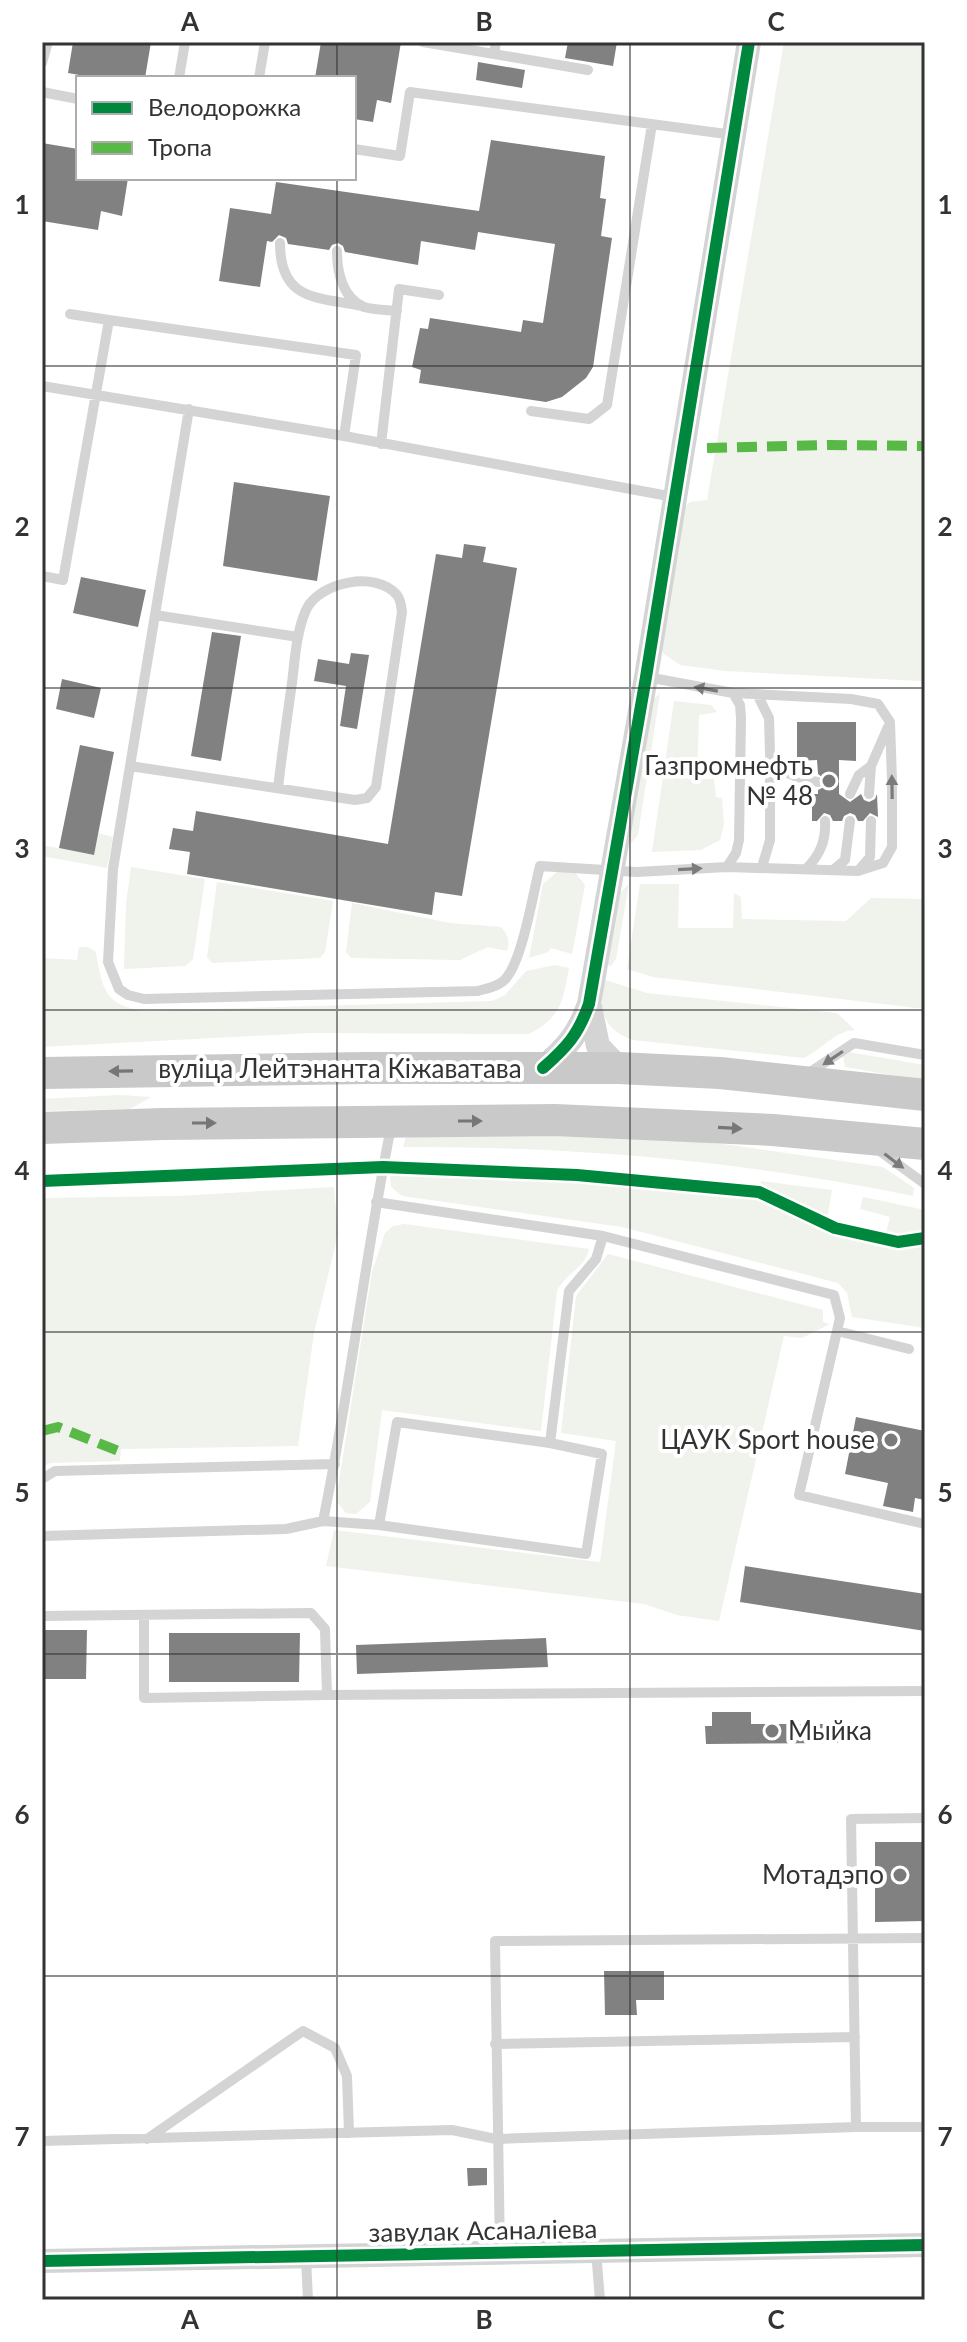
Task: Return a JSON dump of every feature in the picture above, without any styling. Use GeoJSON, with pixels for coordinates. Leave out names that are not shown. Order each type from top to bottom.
{"type":"FeatureCollection","features":[{"type":"Feature","properties":{"kind":"main road","name":"вуліца Лейтэнанта Кіжаватава"},"geometry":{"type":"LineString","coordinates":[[42,1073],[619,1068],[720,1073],[925,1095]]}},
{"type":"Feature","properties":{"kind":"main road","name":"вуліца Лейтэнанта Кіжаватава"},"geometry":{"type":"LineString","coordinates":[[42,1128],[392,1121],[633,1123],[925,1144]]}},
{"type":"Feature","properties":{"kind":"street"},"geometry":{"type":"LineString","coordinates":[[543,1068],[569,1045],[580,1029],[589,1004],[646,677],[749,42]]}},
{"type":"Feature","properties":{"kind":"street"},"geometry":{"type":"LineString","coordinates":[[589,1004],[598,1046],[619,1068]]}},
{"type":"Feature","properties":{"kind":"street","name":"завулак Асаналіева"},"geometry":{"type":"LineString","coordinates":[[42,2261],[925,2245]]}},
{"type":"Feature","properties":{"kind":"lane"},"geometry":{"type":"LineString","coordinates":[[42,63],[48,42]]}},
{"type":"Feature","properties":{"kind":"lane"},"geometry":{"type":"LineString","coordinates":[[179,76],[185,42]]}},
{"type":"Feature","properties":{"kind":"lane"},"geometry":{"type":"LineString","coordinates":[[259,76],[265,42]]}},
{"type":"Feature","properties":{"kind":"lane"},"geometry":{"type":"LineString","coordinates":[[423,42],[495,48],[588,70]]}},
{"type":"Feature","properties":{"kind":"lane"},"geometry":{"type":"LineString","coordinates":[[42,92],[76,99]]}},
{"type":"Feature","properties":{"kind":"lane"},"geometry":{"type":"LineString","coordinates":[[356,149],[400,156],[410,92],[734,135]]}},
{"type":"Feature","properties":{"kind":"lane"},"geometry":{"type":"LineString","coordinates":[[531,411],[589,419],[607,405],[652,124]]}},
{"type":"Feature","properties":{"kind":"lane"},"geometry":{"type":"LineString","coordinates":[[280,243],[284,275],[304,295],[397,311]]}},
{"type":"Feature","properties":{"kind":"lane"},"geometry":{"type":"LineString","coordinates":[[337,251],[341,282],[348,294],[362,306]]}},
{"type":"Feature","properties":{"kind":"lane"},"geometry":{"type":"LineString","coordinates":[[381,444],[399,289],[439,295]]}},
{"type":"Feature","properties":{"kind":"lane"},"geometry":{"type":"LineString","coordinates":[[70,314],[356,355],[344,436]]}},
{"type":"Feature","properties":{"kind":"lane"},"geometry":{"type":"LineString","coordinates":[[42,576],[63,580],[109,320]]}},
{"type":"Feature","properties":{"kind":"lane"},"geometry":{"type":"LineString","coordinates":[[42,386],[344,436],[674,497]]}},
{"type":"Feature","properties":{"kind":"lane"},"geometry":{"type":"LineString","coordinates":[[189,409],[113,869],[108,962],[119,989],[128,995],[144,999],[478,991],[507,978],[540,866],[637,872],[727,867],[858,871],[883,863],[892,847],[890,722],[878,704],[851,699],[758,696],[646,677]]}},
{"type":"Feature","properties":{"kind":"lane"},"geometry":{"type":"LineString","coordinates":[[130,766],[355,800],[367,798],[376,787],[402,612],[400,598],[389,587],[342,582],[324,591],[307,607],[298,637],[278,788]]}},
{"type":"Feature","properties":{"kind":"lane"},"geometry":{"type":"LineString","coordinates":[[155,615],[298,637]]}},
{"type":"Feature","properties":{"kind":"lane"},"geometry":{"type":"LineString","coordinates":[[727,867],[736,853],[739,840],[741,718],[740,705],[733,693]]}},
{"type":"Feature","properties":{"kind":"lane"},"geometry":{"type":"LineString","coordinates":[[758,696],[769,718],[770,754],[770,840],[762,867]]}},
{"type":"Feature","properties":{"kind":"lane"},"geometry":{"type":"LineString","coordinates":[[869,794],[871,766],[890,722]]}},
{"type":"Feature","properties":{"kind":"lane"},"geometry":{"type":"LineString","coordinates":[[770,754],[783,772],[818,782]]}},
{"type":"Feature","properties":{"kind":"lane"},"geometry":{"type":"LineString","coordinates":[[850,794],[859,775],[871,766]]}},
{"type":"Feature","properties":{"kind":"lane"},"geometry":{"type":"LineString","coordinates":[[806,869],[819,857],[826,832],[825,821]]}},
{"type":"Feature","properties":{"kind":"lane"},"geometry":{"type":"LineString","coordinates":[[833,870],[845,860],[850,821]]}},
{"type":"Feature","properties":{"kind":"lane"},"geometry":{"type":"LineString","coordinates":[[858,871],[870,857],[871,821]]}},
{"type":"Feature","properties":{"kind":"lane"},"geometry":{"type":"LineString","coordinates":[[798,1081],[854,1043],[925,1055]]}},
{"type":"Feature","properties":{"kind":"lane"},"geometry":{"type":"LineString","coordinates":[[323,1521],[392,1121]]}},
{"type":"Feature","properties":{"kind":"lane"},"geometry":{"type":"LineString","coordinates":[[863,1138],[925,1184]]}},
{"type":"Feature","properties":{"kind":"lane"},"geometry":{"type":"LineString","coordinates":[[376,1202],[603,1236],[834,1295],[840,1318],[799,1495],[925,1524]]}},
{"type":"Feature","properties":{"kind":"lane"},"geometry":{"type":"LineString","coordinates":[[550,1443],[569,1291],[596,1259],[603,1236]]}},
{"type":"Feature","properties":{"kind":"lane"},"geometry":{"type":"LineString","coordinates":[[837,1331],[909,1349]]}},
{"type":"Feature","properties":{"kind":"lane"},"geometry":{"type":"LineString","coordinates":[[42,1536],[286,1529],[323,1521],[379,1525],[586,1554],[602,1454],[550,1443],[397,1422],[379,1525]]}},
{"type":"Feature","properties":{"kind":"lane"},"geometry":{"type":"LineString","coordinates":[[42,1479],[55,1471],[335,1464]]}},
{"type":"Feature","properties":{"kind":"lane"},"geometry":{"type":"LineString","coordinates":[[42,1616],[311,1613],[325,1629],[327,1695]]}},
{"type":"Feature","properties":{"kind":"lane"},"geometry":{"type":"LineString","coordinates":[[144,1615],[144,1698],[925,1691]]}},
{"type":"Feature","properties":{"kind":"lane"},"geometry":{"type":"LineString","coordinates":[[856,2127],[851,1819],[925,1818]]}},
{"type":"Feature","properties":{"kind":"lane"},"geometry":{"type":"LineString","coordinates":[[500,2253],[495,1941],[925,1938]]}},
{"type":"Feature","properties":{"kind":"lane"},"geometry":{"type":"LineString","coordinates":[[147,2139],[303,2031],[335,2048],[347,2076],[349,2133]]}},
{"type":"Feature","properties":{"kind":"lane"},"geometry":{"type":"LineString","coordinates":[[495,2044],[855,2037]]}},
{"type":"Feature","properties":{"kind":"lane"},"geometry":{"type":"LineString","coordinates":[[42,2141],[452,2130],[496,2139],[925,2127]]}},
{"type":"Feature","properties":{"kind":"lane"},"geometry":{"type":"LineString","coordinates":[[596,2251],[600,2300]]}},
{"type":"Feature","properties":{"kind":"lane"},"geometry":{"type":"LineString","coordinates":[[306,2256],[308,2300]]}},
{"type":"Feature","properties":{"kind":"shaded area"},"geometry":{"type":"Polygon","coordinates":[[[784,42],[925,42],[925,686],[921,681],[725,671],[680,665],[664,654],[659,646],[678,514],[690,502],[707,500],[784,42]]]}},
{"type":"Feature","properties":{"kind":"shaded area"},"geometry":{"type":"Polygon","coordinates":[[[660,693],[638,835],[631,843],[626,837],[650,703],[660,693]]]}},
{"type":"Feature","properties":{"kind":"shaded area"},"geometry":{"type":"Polygon","coordinates":[[[674,701],[711,705],[717,712],[699,715],[697,779],[714,779],[716,797],[722,798],[724,825],[720,840],[701,850],[652,852],[674,701]]]}},
{"type":"Feature","properties":{"kind":"shaded area"},"geometry":{"type":"Polygon","coordinates":[[[98,833],[113,837],[107,868],[42,856],[42,845],[93,855],[98,833]]]}},
{"type":"Feature","properties":{"kind":"shaded area"},"geometry":{"type":"Polygon","coordinates":[[[131,867],[205,879],[193,959],[185,966],[124,969],[126,904],[131,867]]]}},
{"type":"Feature","properties":{"kind":"shaded area"},"geometry":{"type":"Polygon","coordinates":[[[558,871],[574,871],[585,885],[572,954],[551,948],[548,952],[529,958],[543,884],[558,871]]]}},
{"type":"Feature","properties":{"kind":"shaded area"},"geometry":{"type":"Polygon","coordinates":[[[217,882],[333,901],[325,952],[320,958],[212,963],[207,957],[217,882]]]}},
{"type":"Feature","properties":{"kind":"shaded area"},"geometry":{"type":"Polygon","coordinates":[[[629,884],[616,959],[611,966],[604,964],[619,894],[629,884]]]}},
{"type":"Feature","properties":{"kind":"shaded area"},"geometry":{"type":"Polygon","coordinates":[[[640,884],[679,884],[678,928],[733,928],[734,893],[741,897],[742,919],[846,921],[871,898],[925,899],[925,1009],[653,977],[627,969],[640,884]]]}},
{"type":"Feature","properties":{"kind":"shaded area"},"geometry":{"type":"Polygon","coordinates":[[[352,903],[450,923],[501,927],[508,938],[507,951],[488,947],[460,960],[351,958],[346,952],[352,903]]]}},
{"type":"Feature","properties":{"kind":"shaded area"},"geometry":{"type":"Polygon","coordinates":[[[79,947],[88,947],[96,952],[103,985],[113,999],[144,1011],[492,1001],[505,995],[526,971],[555,965],[569,968],[559,1007],[548,1022],[529,1034],[310,1033],[42,1047],[42,958],[77,960],[79,947]]]}},
{"type":"Feature","properties":{"kind":"shaded area"},"geometry":{"type":"Polygon","coordinates":[[[602,979],[647,993],[837,1013],[855,1030],[835,1037],[804,1058],[633,1040],[614,1030],[605,1017],[602,979]]]}},
{"type":"Feature","properties":{"kind":"shaded area"},"geometry":{"type":"Polygon","coordinates":[[[848,1052],[925,1065],[925,1081],[845,1067],[843,1056],[848,1052]]]}},
{"type":"Feature","properties":{"kind":"shaded area"},"geometry":{"type":"Polygon","coordinates":[[[120,1095],[151,1097],[130,1109],[42,1111],[42,1099],[120,1095]]]}},
{"type":"Feature","properties":{"kind":"shaded area"},"geometry":{"type":"Polygon","coordinates":[[[406,1136],[640,1136],[731,1145],[883,1167],[914,1188],[913,1196],[786,1173],[659,1158],[531,1149],[403,1147],[406,1136]]]}},
{"type":"Feature","properties":{"kind":"shaded area"},"geometry":{"type":"Polygon","coordinates":[[[390,1172],[580,1180],[759,1198],[832,1234],[896,1249],[925,1244],[925,1328],[852,1317],[847,1293],[838,1283],[622,1227],[402,1196],[391,1187],[390,1172]]]}},
{"type":"Feature","properties":{"kind":"shaded area"},"geometry":{"type":"Polygon","coordinates":[[[761,1181],[832,1190],[827,1219],[760,1187],[761,1181]]]}},
{"type":"Feature","properties":{"kind":"shaded area"},"geometry":{"type":"Polygon","coordinates":[[[334,1187],[338,1234],[314,1333],[298,1446],[121,1449],[120,1461],[50,1463],[42,1467],[42,1198],[176,1196],[334,1187]]]}},
{"type":"Feature","properties":{"kind":"shaded area"},"geometry":{"type":"Polygon","coordinates":[[[863,1197],[925,1210],[925,1232],[896,1236],[886,1234],[890,1217],[860,1209],[863,1197]]]}},
{"type":"Feature","properties":{"kind":"shaded area"},"geometry":{"type":"Polygon","coordinates":[[[404,1224],[589,1249],[584,1261],[557,1291],[541,1431],[382,1410],[370,1502],[356,1514],[346,1513],[337,1502],[337,1494],[372,1272],[385,1233],[393,1226],[404,1224]]]}},
{"type":"Feature","properties":{"kind":"shaded area"},"geometry":{"type":"Polygon","coordinates":[[[608,1254],[823,1310],[823,1322],[830,1324],[802,1338],[784,1336],[719,1621],[677,1615],[644,1604],[326,1566],[334,1530],[600,1562],[616,1441],[561,1433],[576,1296],[608,1254]]]}},
{"type":"Feature","properties":{"kind":"building"},"geometry":{"type":"Polygon","coordinates":[[[73,42],[151,42],[145,76],[68,73],[73,42]]]}},
{"type":"Feature","properties":{"kind":"building"},"geometry":{"type":"Polygon","coordinates":[[[321,42],[401,42],[391,103],[377,100],[373,122],[356,119],[356,76],[315,76],[321,42]]]}},
{"type":"Feature","properties":{"kind":"building"},"geometry":{"type":"Polygon","coordinates":[[[568,42],[617,42],[613,66],[565,58],[568,42]]]}},
{"type":"Feature","properties":{"kind":"building"},"geometry":{"type":"Polygon","coordinates":[[[478,62],[525,70],[522,88],[476,80],[478,62]]]}},
{"type":"Feature","properties":{"kind":"building"},"geometry":{"type":"Polygon","coordinates":[[[491,140],[605,156],[600,198],[606,199],[601,236],[612,238],[593,367],[586,378],[562,397],[546,402],[419,383],[421,370],[412,367],[420,328],[428,329],[430,318],[521,332],[523,320],[543,323],[555,244],[478,232],[475,250],[421,241],[418,265],[345,252],[338,243],[329,250],[288,244],[286,238],[279,235],[272,242],[267,241],[260,287],[219,281],[230,208],[271,214],[276,182],[479,211],[491,140]]]}},
{"type":"Feature","properties":{"kind":"building"},"geometry":{"type":"Polygon","coordinates":[[[42,143],[76,149],[76,180],[128,180],[122,216],[101,211],[98,230],[42,221],[42,143]]]}},
{"type":"Feature","properties":{"kind":"building"},"geometry":{"type":"Polygon","coordinates":[[[234,482],[330,496],[317,581],[223,566],[234,482]]]}},
{"type":"Feature","properties":{"kind":"building"},"geometry":{"type":"Polygon","coordinates":[[[464,544],[486,547],[483,562],[517,568],[462,896],[435,892],[432,915],[187,874],[190,852],[169,849],[173,828],[193,831],[196,811],[388,844],[436,554],[462,558],[464,544]]]}},
{"type":"Feature","properties":{"kind":"building"},"geometry":{"type":"Polygon","coordinates":[[[81,577],[146,590],[138,627],[73,613],[81,577]]]}},
{"type":"Feature","properties":{"kind":"building"},"geometry":{"type":"Polygon","coordinates":[[[212,632],[241,636],[221,761],[191,756],[212,632]]]}},
{"type":"Feature","properties":{"kind":"building"},"geometry":{"type":"Polygon","coordinates":[[[351,653],[369,655],[357,729],[340,726],[346,686],[314,681],[318,659],[349,664],[351,653]]]}},
{"type":"Feature","properties":{"kind":"building"},"geometry":{"type":"Polygon","coordinates":[[[62,679],[101,688],[94,718],[56,709],[62,679]]]}},
{"type":"Feature","properties":{"kind":"building"},"geometry":{"type":"Polygon","coordinates":[[[797,722],[856,722],[856,761],[839,760],[839,794],[850,802],[861,794],[869,802],[877,794],[878,817],[870,813],[863,821],[858,821],[850,813],[842,821],[833,821],[830,815],[824,813],[817,821],[812,821],[812,794],[818,794],[826,780],[818,774],[817,760],[797,761],[797,722]]]}},
{"type":"Feature","properties":{"kind":"building"},"geometry":{"type":"Polygon","coordinates":[[[80,745],[114,752],[94,855],[59,848],[80,745]]]}},
{"type":"Feature","properties":{"kind":"building"},"geometry":{"type":"Polygon","coordinates":[[[856,1417],[925,1431],[925,1500],[915,1498],[913,1512],[883,1506],[888,1483],[845,1474],[856,1417]]]}},
{"type":"Feature","properties":{"kind":"building"},"geometry":{"type":"Polygon","coordinates":[[[745,1566],[925,1594],[925,1631],[740,1602],[745,1566]]]}},
{"type":"Feature","properties":{"kind":"building"},"geometry":{"type":"Polygon","coordinates":[[[42,1630],[87,1630],[86,1679],[42,1679],[42,1630]]]}},
{"type":"Feature","properties":{"kind":"building"},"geometry":{"type":"Polygon","coordinates":[[[169,1633],[300,1633],[299,1682],[169,1682],[169,1633]]]}},
{"type":"Feature","properties":{"kind":"building"},"geometry":{"type":"Polygon","coordinates":[[[546,1638],[548,1667],[357,1674],[356,1645],[546,1638]]]}},
{"type":"Feature","properties":{"kind":"building","name":"Мыйка"},"geometry":{"type":"Polygon","coordinates":[[[712,1712],[751,1712],[751,1724],[839,1724],[839,1743],[706,1744],[705,1726],[712,1726],[712,1712]]]}},
{"type":"Feature","properties":{"kind":"building","name":"Мотадэпо"},"geometry":{"type":"Polygon","coordinates":[[[875,1842],[925,1842],[925,1921],[875,1922],[875,1842]]]}},
{"type":"Feature","properties":{"kind":"building"},"geometry":{"type":"Polygon","coordinates":[[[604,1971],[664,1971],[664,2000],[636,2000],[637,2015],[605,2015],[604,1971]]]}},
{"type":"Feature","properties":{"kind":"building"},"geometry":{"type":"Polygon","coordinates":[[[467,2168],[487,2168],[487,2185],[468,2186],[467,2168]]]}},
{"type":"Feature","properties":{"kind":"marked path"},"geometry":{"type":"LineString","coordinates":[[707,448],[925,446]]}},
{"type":"Feature","properties":{"kind":"marked path"},"geometry":{"type":"LineString","coordinates":[[42,1431],[58,1427],[126,1454]]}},
{"type":"Feature","properties":{"kind":"cycle path"},"geometry":{"type":"LineString","coordinates":[[543,1068],[571,1040],[589,1004],[646,677],[749,42]]}},
{"type":"Feature","properties":{"kind":"cycle path"},"geometry":{"type":"LineString","coordinates":[[42,1181],[383,1167],[577,1175],[759,1192],[835,1228],[898,1242],[925,1238]]}},
{"type":"Feature","properties":{"kind":"cycle path"},"geometry":{"type":"LineString","coordinates":[[42,2261],[925,2245]]}},
{"type":"Feature","properties":{"kind":"place","name":"Газпромнефть № 48"},"geometry":{"type":"Point","coordinates":[829,781]}},
{"type":"Feature","properties":{"kind":"place","name":"ЦАУК Sport house"},"geometry":{"type":"Point","coordinates":[891,1440]}},
{"type":"Feature","properties":{"kind":"place","name":"Мыйка"},"geometry":{"type":"Point","coordinates":[772,1731]}},
{"type":"Feature","properties":{"kind":"place","name":"Мотадэпо"},"geometry":{"type":"Point","coordinates":[900,1875]}}]}
